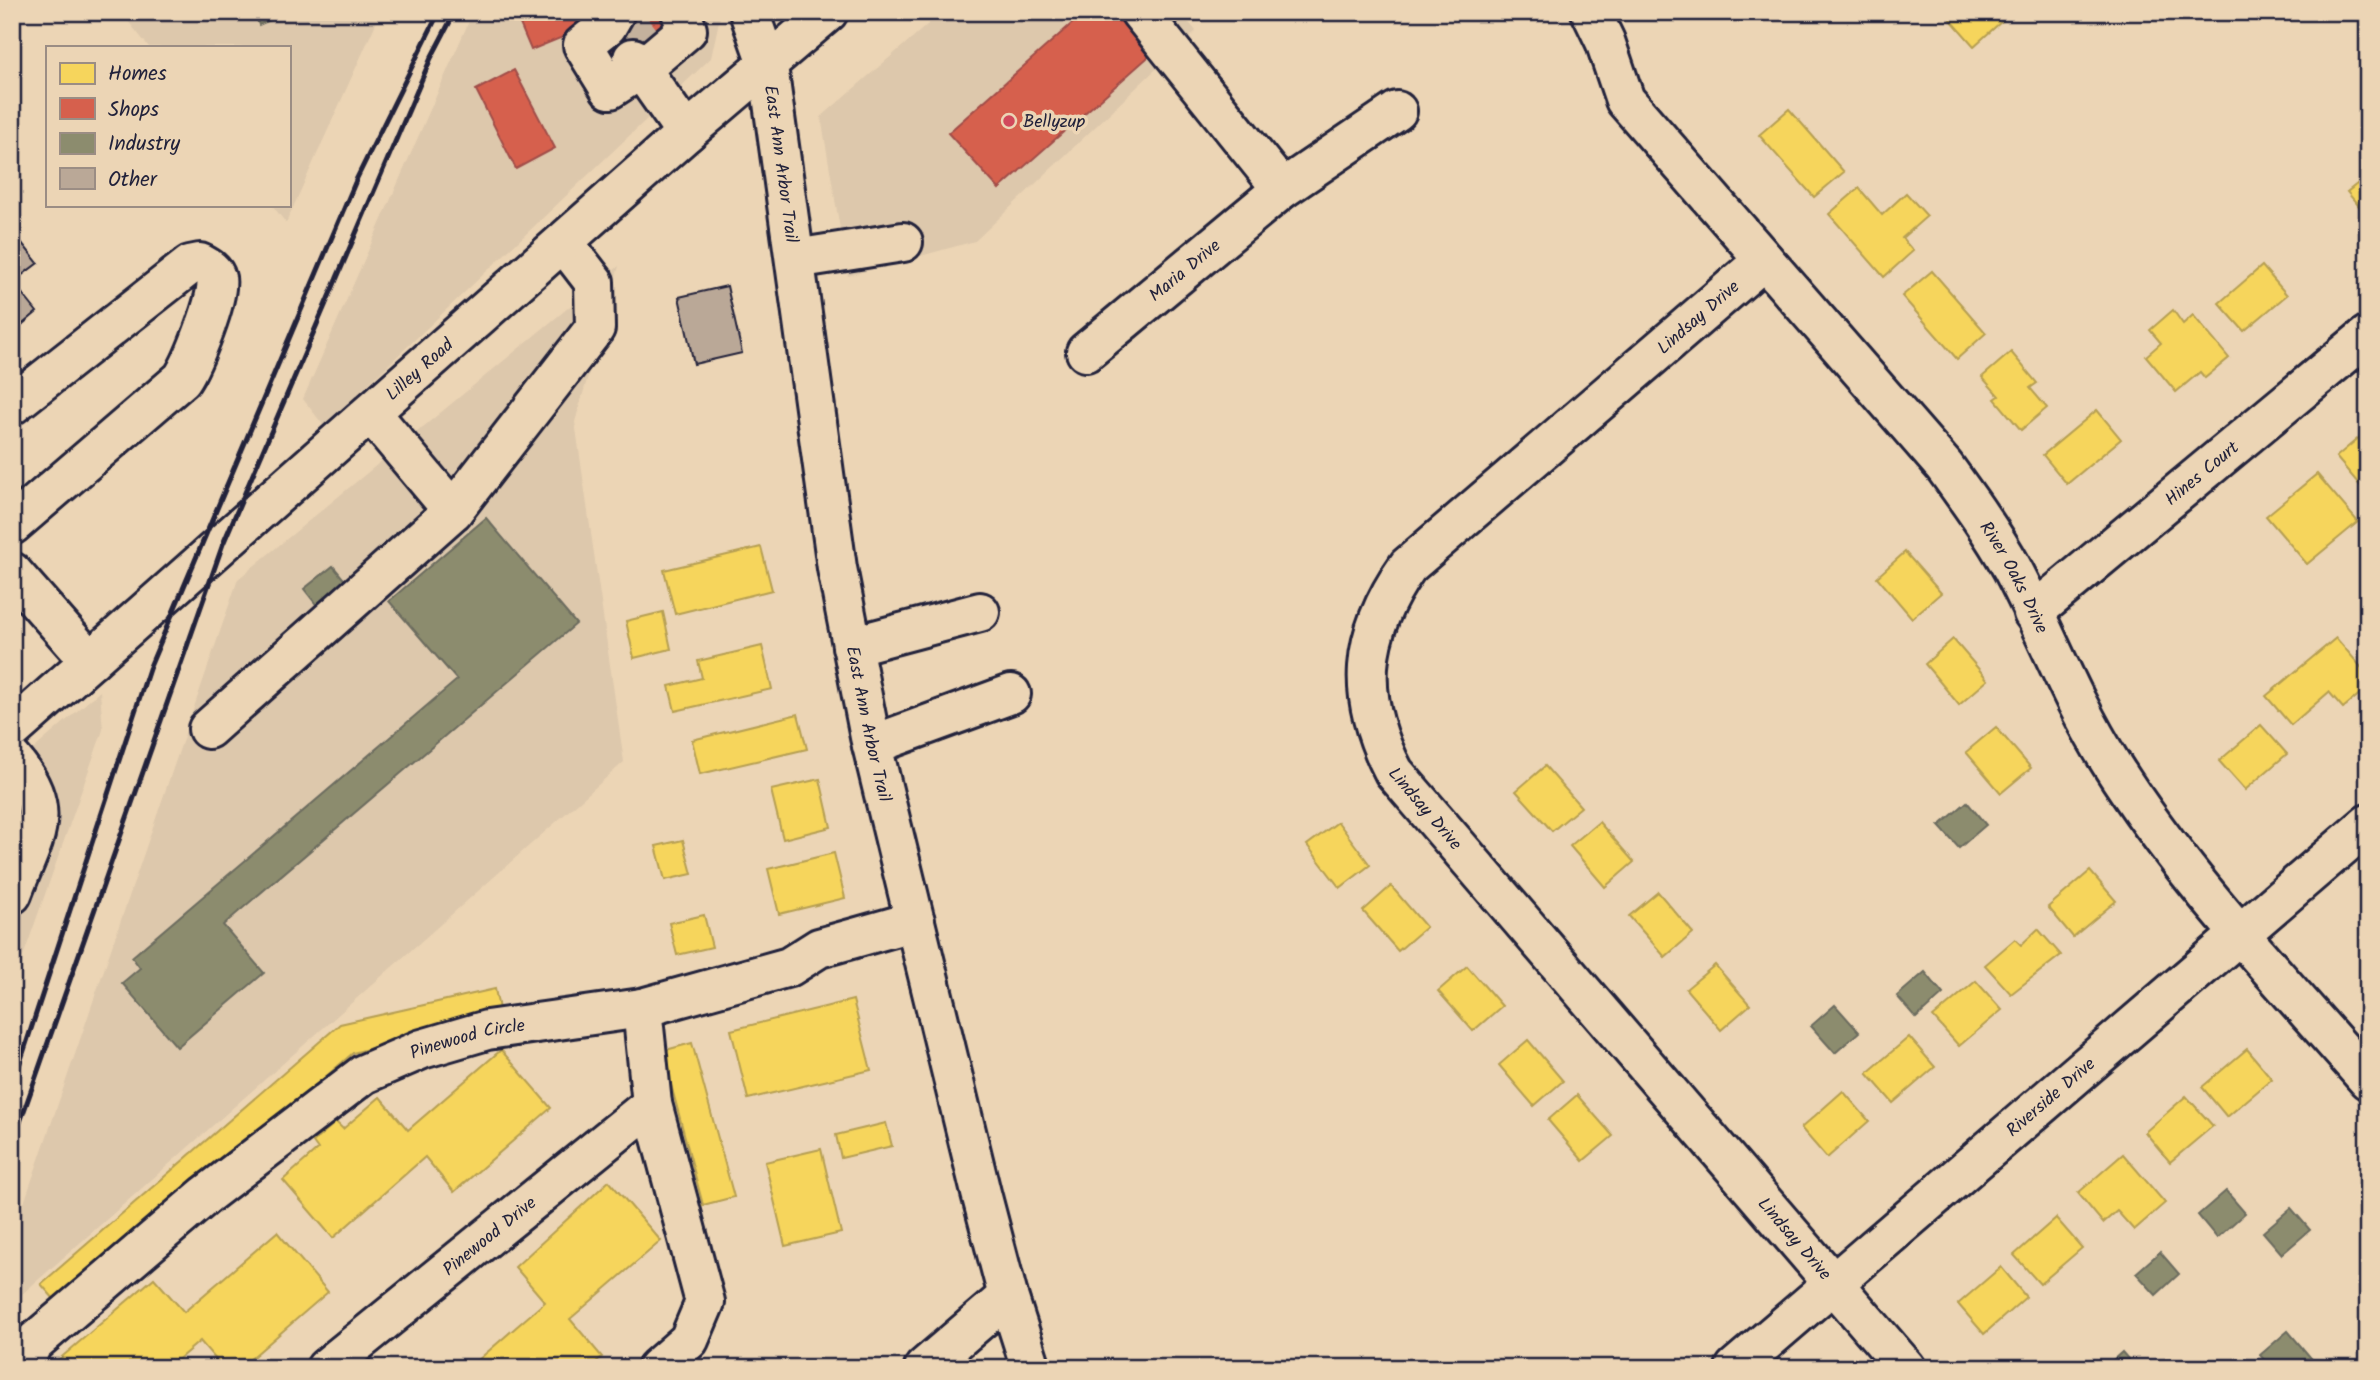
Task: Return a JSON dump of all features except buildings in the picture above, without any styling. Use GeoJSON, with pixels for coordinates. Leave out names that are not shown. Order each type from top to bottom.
{"type":"FeatureCollection","features":[{"type":"Feature","properties":{"kind":"street"},"geometry":{"type":"LineString","coordinates":[[681,12],[687,30],[629,38],[687,133]]}},
{"type":"Feature","properties":{"kind":"street","name":"East Ann Arbor Trail"},"geometry":{"type":"LineString","coordinates":[[749,12],[768,66],[837,568],[852,646],[873,745],[1007,1296],[1031,1368]]}},
{"type":"Feature","properties":{"kind":"street","name":"Lilley Road"},"geometry":{"type":"LineString","coordinates":[[12,730],[687,133],[828,12]]}},
{"type":"Feature","properties":{"kind":"street"},"geometry":{"type":"LineString","coordinates":[[1140,12],[1282,189]]}},
{"type":"Feature","properties":{"kind":"street","name":"River Oaks Drive"},"geometry":{"type":"LineString","coordinates":[[1591,12],[1605,41],[1625,100],[1944,467],[1980,515],[2033,613],[2066,687],[2110,763],[2239,933],[2368,1080]]}},
{"type":"Feature","properties":{"kind":"street","name":"Maria Drive"},"geometry":{"type":"LineString","coordinates":[[1086,352],[1282,189],[1397,111]]}},
{"type":"Feature","properties":{"kind":"street"},"geometry":{"type":"LineString","coordinates":[[795,259],[904,242]]}},
{"type":"Feature","properties":{"kind":"street"},"geometry":{"type":"LineString","coordinates":[[208,729],[453,512],[595,328],[594,282],[564,243]]}},
{"type":"Feature","properties":{"kind":"street","name":"Lindsay Drive"},"geometry":{"type":"LineString","coordinates":[[1763,260],[1408,566],[1390,591],[1377,619],[1369,649],[1366,685],[1370,715],[1394,772],[1906,1368]]}},
{"type":"Feature","properties":{"kind":"street"},"geometry":{"type":"LineString","coordinates":[[12,405],[190,265],[200,262],[212,270],[218,280],[190,367],[182,379],[12,524]]}},
{"type":"Feature","properties":{"kind":"street","name":"Hines Court"},"geometry":{"type":"LineString","coordinates":[[2033,613],[2368,335]]}},
{"type":"Feature","properties":{"kind":"street"},"geometry":{"type":"LineString","coordinates":[[371,413],[453,512]]}},
{"type":"Feature","properties":{"kind":"street"},"geometry":{"type":"LineString","coordinates":[[12,572],[90,661]]}},
{"type":"Feature","properties":{"kind":"street"},"geometry":{"type":"LineString","coordinates":[[852,646],[980,612]]}},
{"type":"Feature","properties":{"kind":"street"},"geometry":{"type":"LineString","coordinates":[[873,745],[1011,694]]}},
{"type":"Feature","properties":{"kind":"street"},"geometry":{"type":"LineString","coordinates":[[12,760],[28,778],[37,797],[40,817],[12,894]]}},
{"type":"Feature","properties":{"kind":"street","name":"Riverside Drive"},"geometry":{"type":"LineString","coordinates":[[1735,1368],[2368,824]]}},
{"type":"Feature","properties":{"kind":"street"},"geometry":{"type":"LineString","coordinates":[[657,1368],[689,1339],[705,1302],[652,1104],[642,1008],[789,967],[819,948],[918,933]]}},
{"type":"Feature","properties":{"kind":"street","name":"Pinewood Circle"},"geometry":{"type":"LineString","coordinates":[[22,1368],[32,1344],[206,1195],[364,1074],[422,1049],[487,1030],[642,1008]]}},
{"type":"Feature","properties":{"kind":"street","name":"Pinewood Drive"},"geometry":{"type":"LineString","coordinates":[[326,1368],[652,1104]]}},
{"type":"Feature","properties":{"kind":"street"},"geometry":{"type":"LineString","coordinates":[[924,1368],[1007,1296]]}},
{"type":"Feature","properties":{"kind":"shaded area"},"geometry":{"type":"Polygon","coordinates":[[[131,12],[381,12],[286,223],[273,206],[290,206],[290,46],[148,46],[123,15],[131,12]]]}},
{"type":"Feature","properties":{"kind":"shaded area"},"geometry":{"type":"Polygon","coordinates":[[[473,12],[721,12],[711,58],[324,426],[303,399],[473,12]]]}},
{"type":"Feature","properties":{"kind":"shaded area"},"geometry":{"type":"Polygon","coordinates":[[[942,12],[1180,12],[1196,31],[975,241],[848,276],[821,117],[942,12]]]}},
{"type":"Feature","properties":{"kind":"shaded area"},"geometry":{"type":"Polygon","coordinates":[[[619,266],[575,422],[624,762],[12,1303],[12,1238],[238,579],[619,266]]]}},
{"type":"Feature","properties":{"kind":"shaded area"},"geometry":{"type":"Polygon","coordinates":[[[100,691],[103,730],[12,988],[12,768],[100,691]]]}},
{"type":"Feature","properties":{"kind":"tunnel"},"geometry":{"type":"LineString","coordinates":[[629,25],[647,47]]}},
{"type":"Feature","properties":{"kind":"railway"},"geometry":{"type":"LineString","coordinates":[[12,1087],[149,669],[357,178],[439,12]]}},
{"type":"Feature","properties":{"kind":"railway"},"geometry":{"type":"LineString","coordinates":[[12,1145],[223,544],[431,58],[455,12]]}},
{"type":"Feature","properties":{"kind":"place","name":"Bellyzup"},"geometry":{"type":"Point","coordinates":[1009,121]}}]}
